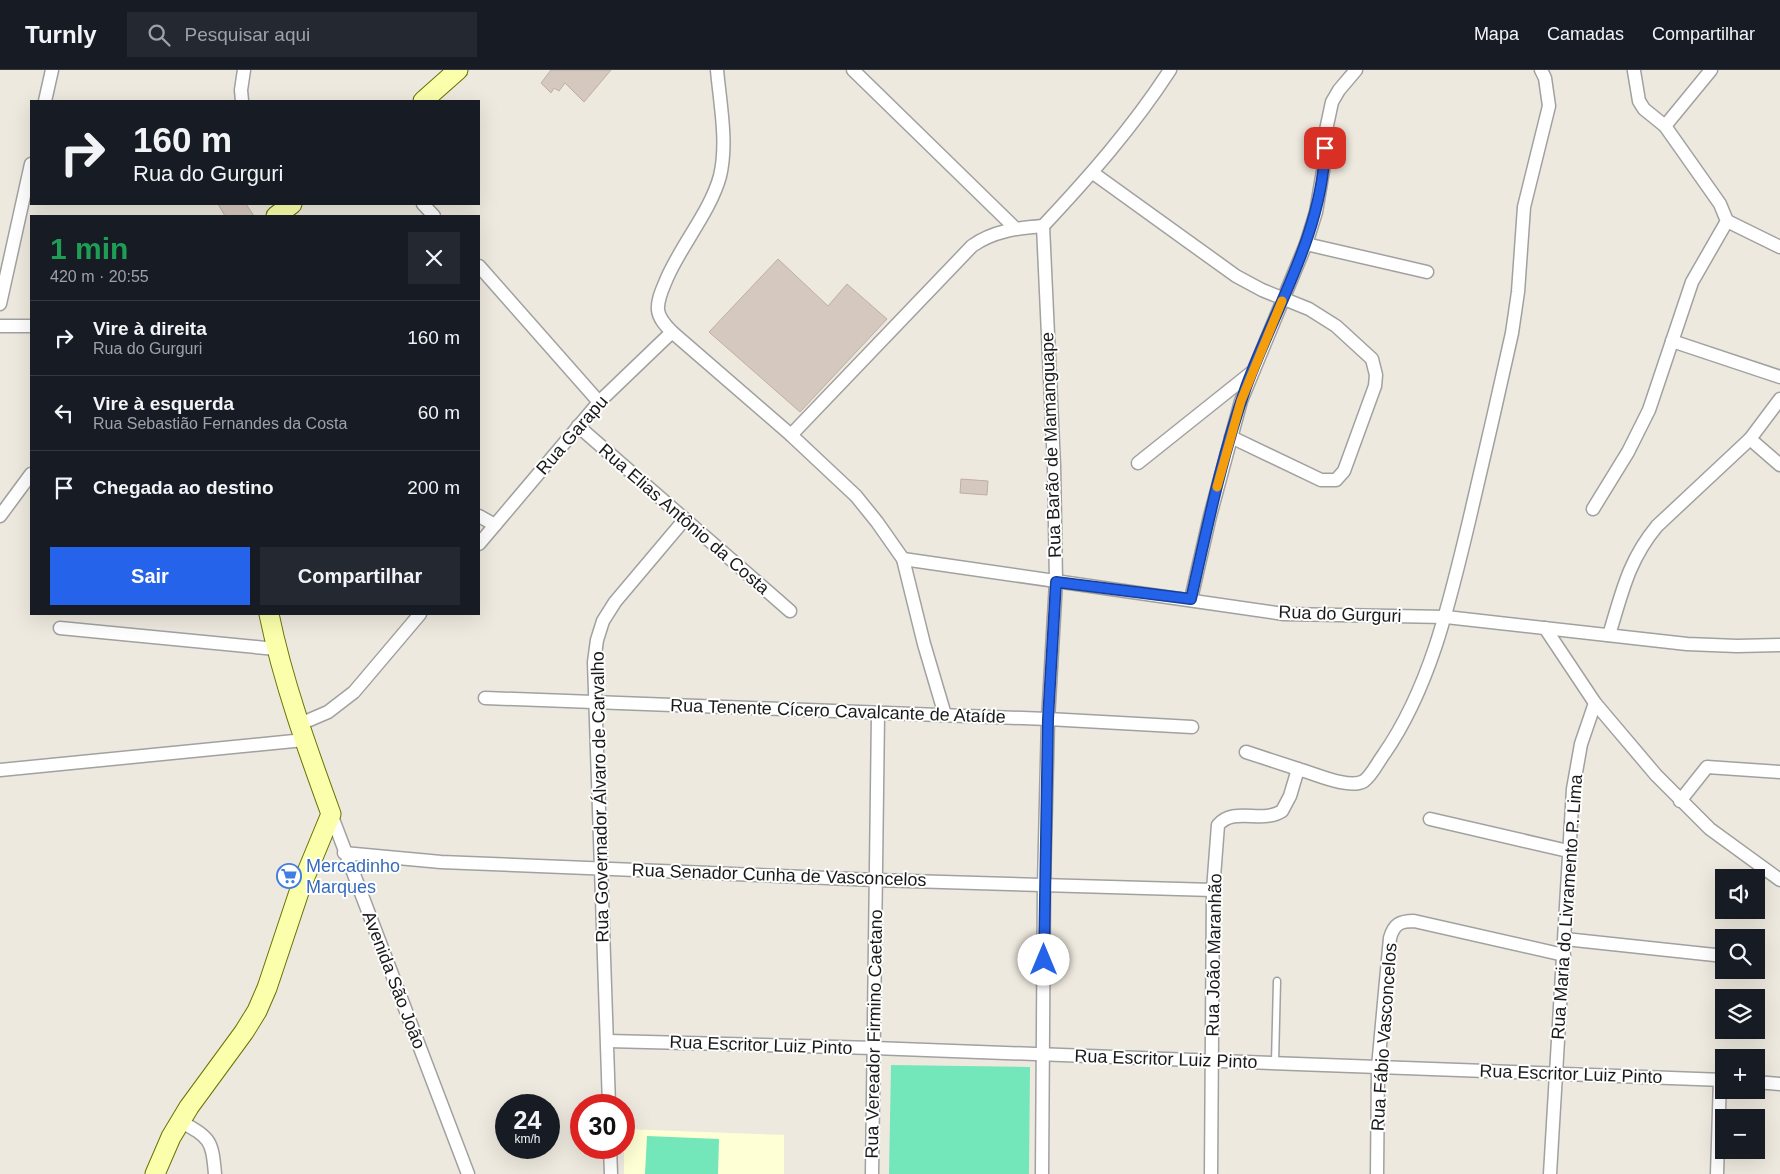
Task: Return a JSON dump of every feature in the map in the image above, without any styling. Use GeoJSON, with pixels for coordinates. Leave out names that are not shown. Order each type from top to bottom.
{"type":"FeatureCollection","features":[{"type":"Feature","properties":{"kind":"main road"},"geometry":{"type":"LineString","coordinates":[[424,100],[458,70]]}},
{"type":"Feature","properties":{"kind":"main road"},"geometry":{"type":"LineString","coordinates":[[277,215],[291,205]]}},
{"type":"Feature","properties":{"kind":"main road","name":"Avenida São João"},"geometry":{"type":"LineString","coordinates":[[269,615],[276,649],[302,732],[331,814]]}},
{"type":"Feature","properties":{"kind":"main road"},"geometry":{"type":"LineString","coordinates":[[155,1174],[180,1121],[257,1012],[267,988],[300,889],[331,814]]}},
{"type":"Feature","properties":{"kind":"street"},"geometry":{"type":"LineString","coordinates":[[45,100],[52,70]]}},
{"type":"Feature","properties":{"kind":"street"},"geometry":{"type":"LineString","coordinates":[[242,100],[241,90],[244,70]]}},
{"type":"Feature","properties":{"kind":"street"},"geometry":{"type":"LineString","coordinates":[[717,70],[722,139],[720,176],[713,196],[675,261],[661,291],[658,311],[663,322],[672,332],[791,435],[856,496],[877,522],[903,559],[924,644],[945,715]]}},
{"type":"Feature","properties":{"kind":"street"},"geometry":{"type":"LineString","coordinates":[[853,70],[1015,228]]}},
{"type":"Feature","properties":{"kind":"street"},"geometry":{"type":"LineString","coordinates":[[791,435],[960,257],[984,238],[1015,228],[1043,226],[1093,173],[1137,118],[1170,70]]}},
{"type":"Feature","properties":{"kind":"street"},"geometry":{"type":"LineString","coordinates":[[1191,599],[1231,437],[1252,372],[1306,244],[1322,189],[1328,117],[1332,102],[1339,90],[1356,70]]}},
{"type":"Feature","properties":{"kind":"street"},"geometry":{"type":"LineString","coordinates":[[1246,752],[1345,783],[1354,784],[1362,782],[1369,776],[1394,739],[1411,707],[1446,617],[1512,333],[1518,292],[1524,207],[1549,106],[1545,78],[1541,70]]}},
{"type":"Feature","properties":{"kind":"street"},"geometry":{"type":"LineString","coordinates":[[1665,126],[1711,70]]}},
{"type":"Feature","properties":{"kind":"street"},"geometry":{"type":"LineString","coordinates":[[1634,71],[1638,101],[1644,109],[1665,126],[1720,204],[1727,220],[1780,247]]}},
{"type":"Feature","properties":{"kind":"street"},"geometry":{"type":"LineString","coordinates":[[0,304],[30,169]]}},
{"type":"Feature","properties":{"kind":"street"},"geometry":{"type":"LineString","coordinates":[[1093,173],[1236,276],[1262,290],[1309,309],[1336,326],[1372,360],[1375,367],[1375,386],[1344,472],[1336,480],[1321,480],[1231,437]]}},
{"type":"Feature","properties":{"kind":"street"},"geometry":{"type":"LineString","coordinates":[[424,205],[433,215]]}},
{"type":"Feature","properties":{"kind":"street"},"geometry":{"type":"LineString","coordinates":[[1593,509],[1640,431],[1649,410],[1692,282],[1727,220]]}},
{"type":"Feature","properties":{"kind":"street","name":"Rua Barão de Mamanguape"},"geometry":{"type":"LineString","coordinates":[[1042,1174],[1044,884],[1048,719],[1056,582],[1054,466],[1043,226]]}},
{"type":"Feature","properties":{"kind":"street"},"geometry":{"type":"LineString","coordinates":[[1306,244],[1427,272]]}},
{"type":"Feature","properties":{"kind":"street"},"geometry":{"type":"LineString","coordinates":[[480,267],[599,402]]}},
{"type":"Feature","properties":{"kind":"street"},"geometry":{"type":"LineString","coordinates":[[0,326],[30,326]]}},
{"type":"Feature","properties":{"kind":"street","name":"Rua Garapu"},"geometry":{"type":"LineString","coordinates":[[480,543],[599,402],[672,332]]}},
{"type":"Feature","properties":{"kind":"street"},"geometry":{"type":"LineString","coordinates":[[1672,341],[1780,377]]}},
{"type":"Feature","properties":{"kind":"street"},"geometry":{"type":"LineString","coordinates":[[1138,463],[1252,372]]}},
{"type":"Feature","properties":{"kind":"street"},"geometry":{"type":"LineString","coordinates":[[1609,635],[1629,570],[1645,540],[1657,526],[1750,439],[1780,399]]}},
{"type":"Feature","properties":{"kind":"street","name":"Rua Elias Antônio da Costa"},"geometry":{"type":"LineString","coordinates":[[578,426],[790,611]]}},
{"type":"Feature","properties":{"kind":"street"},"geometry":{"type":"LineString","coordinates":[[1750,439],[1780,465]]}},
{"type":"Feature","properties":{"kind":"street"},"geometry":{"type":"LineString","coordinates":[[0,516],[30,475]]}},
{"type":"Feature","properties":{"kind":"street"},"geometry":{"type":"LineString","coordinates":[[480,517],[495,526]]}},
{"type":"Feature","properties":{"kind":"street","name":"Rua Governador Álvaro de Carvalho"},"geometry":{"type":"LineString","coordinates":[[609,1094],[594,662],[597,640],[604,621],[615,602],[685,519]]}},
{"type":"Feature","properties":{"kind":"street","name":"Rua do Gurguri"},"geometry":{"type":"LineString","coordinates":[[903,559],[1056,582],[1191,599],[1284,614],[1446,617],[1687,644],[1780,645]]}},
{"type":"Feature","properties":{"kind":"street"},"geometry":{"type":"LineString","coordinates":[[0,770],[302,732],[354,692],[419,615]]}},
{"type":"Feature","properties":{"kind":"street"},"geometry":{"type":"LineString","coordinates":[[60,628],[276,649]]}},
{"type":"Feature","properties":{"kind":"street"},"geometry":{"type":"LineString","coordinates":[[1545,628],[1595,703],[1680,801],[1710,829],[1780,880]]}},
{"type":"Feature","properties":{"kind":"street","name":"Rua Tenente Cícero Cavalcante de Ataíde"},"geometry":{"type":"LineString","coordinates":[[484,698],[1048,719],[1192,727]]}},
{"type":"Feature","properties":{"kind":"street","name":"Rua Maria do Livramento P. Lima"},"geometry":{"type":"LineString","coordinates":[[1550,1174],[1573,789],[1581,744],[1595,703]]}},
{"type":"Feature","properties":{"kind":"street","name":"Rua Vereador Firmino Caetano"},"geometry":{"type":"LineString","coordinates":[[872,1174],[878,714]]}},
{"type":"Feature","properties":{"kind":"street"},"geometry":{"type":"LineString","coordinates":[[1680,801],[1707,768],[1780,772]]}},
{"type":"Feature","properties":{"kind":"street","name":"Rua João Maranhão"},"geometry":{"type":"LineString","coordinates":[[1210,1174],[1213,890],[1218,825],[1223,820],[1232,816],[1268,817],[1282,811],[1290,796],[1298,769]]}},
{"type":"Feature","properties":{"kind":"street","name":"Avenida São João"},"geometry":{"type":"LineString","coordinates":[[331,814],[344,853],[468,1174]]}},
{"type":"Feature","properties":{"kind":"street"},"geometry":{"type":"LineString","coordinates":[[1430,819],[1568,851]]}},
{"type":"Feature","properties":{"kind":"street","name":"Rua Senador Cunha de Vasconcelos"},"geometry":{"type":"LineString","coordinates":[[344,853],[441,862],[876,880],[1213,890]]}},
{"type":"Feature","properties":{"kind":"street","name":"Rua Fábio Vasconcelos"},"geometry":{"type":"LineString","coordinates":[[1377,1174],[1378,1067],[1390,938],[1397,924],[1404,921],[1414,921],[1564,955]]}},
{"type":"Feature","properties":{"kind":"street"},"geometry":{"type":"LineString","coordinates":[[1565,939],[1715,955]]}},
{"type":"Feature","properties":{"kind":"street","name":"Rua Escritor Luiz Pinto"},"geometry":{"type":"LineString","coordinates":[[608,1040],[1212,1060],[1715,1080]]}},
{"type":"Feature","properties":{"kind":"street"},"geometry":{"type":"LineString","coordinates":[[1765,1083],[1780,1084]]}},
{"type":"Feature","properties":{"kind":"street"},"geometry":{"type":"LineString","coordinates":[[1717,1174],[1721,1099]]}},
{"type":"Feature","properties":{"kind":"street"},"geometry":{"type":"LineString","coordinates":[[180,1121],[199,1132],[210,1144],[215,1174]]}},
{"type":"Feature","properties":{"kind":"street"},"geometry":{"type":"LineString","coordinates":[[610,1159],[611,1174]]}},
{"type":"Feature","properties":{"kind":"lane"},"geometry":{"type":"LineString","coordinates":[[1274,1063],[1277,981]]}},
{"type":"Feature","properties":{"kind":"shaded area"},"geometry":{"type":"Polygon","coordinates":[[[635,1129],[784,1135],[784,1174],[624,1174],[624,1159],[635,1159],[635,1129]]]}},
{"type":"Feature","properties":{"kind":"green space"},"geometry":{"type":"Polygon","coordinates":[[[891,1065],[1030,1067],[1029,1174],[889,1174],[891,1065]]]}},
{"type":"Feature","properties":{"kind":"green space"},"geometry":{"type":"Polygon","coordinates":[[[647,1136],[719,1139],[718,1174],[645,1174],[647,1136]]]}},
{"type":"Feature","properties":{"kind":"building"},"geometry":{"type":"Polygon","coordinates":[[[551,70],[611,70],[584,102],[565,83],[559,91],[554,88],[551,93],[541,83],[551,70]]]}},
{"type":"Feature","properties":{"kind":"building"},"geometry":{"type":"Polygon","coordinates":[[[219,205],[247,205],[253,215],[224,215],[219,205]]]}},
{"type":"Feature","properties":{"kind":"building"},"geometry":{"type":"Polygon","coordinates":[[[778,259],[828,306],[847,284],[887,319],[800,412],[709,332],[778,259]]]}},
{"type":"Feature","properties":{"kind":"building"},"geometry":{"type":"Polygon","coordinates":[[[961,479],[988,481],[987,495],[960,493],[961,479]]]}},
{"type":"Feature","properties":{"kind":"slow traffic"},"geometry":{"type":"LineString","coordinates":[[1217,487],[1241,401],[1282,301]]}},
{"type":"Feature","properties":{"kind":"place","name":"Mercadinho Marques"},"geometry":{"type":"Point","coordinates":[289,876]}},
{"type":"Feature","properties":{"kind":"route"},"geometry":{"type":"LineString","coordinates":[[1044,960],[1048,719],[1056,582],[1191,599],[1210,516],[1241,401],[1306,244],[1316,212],[1322,189],[1325,148]]}}]}
